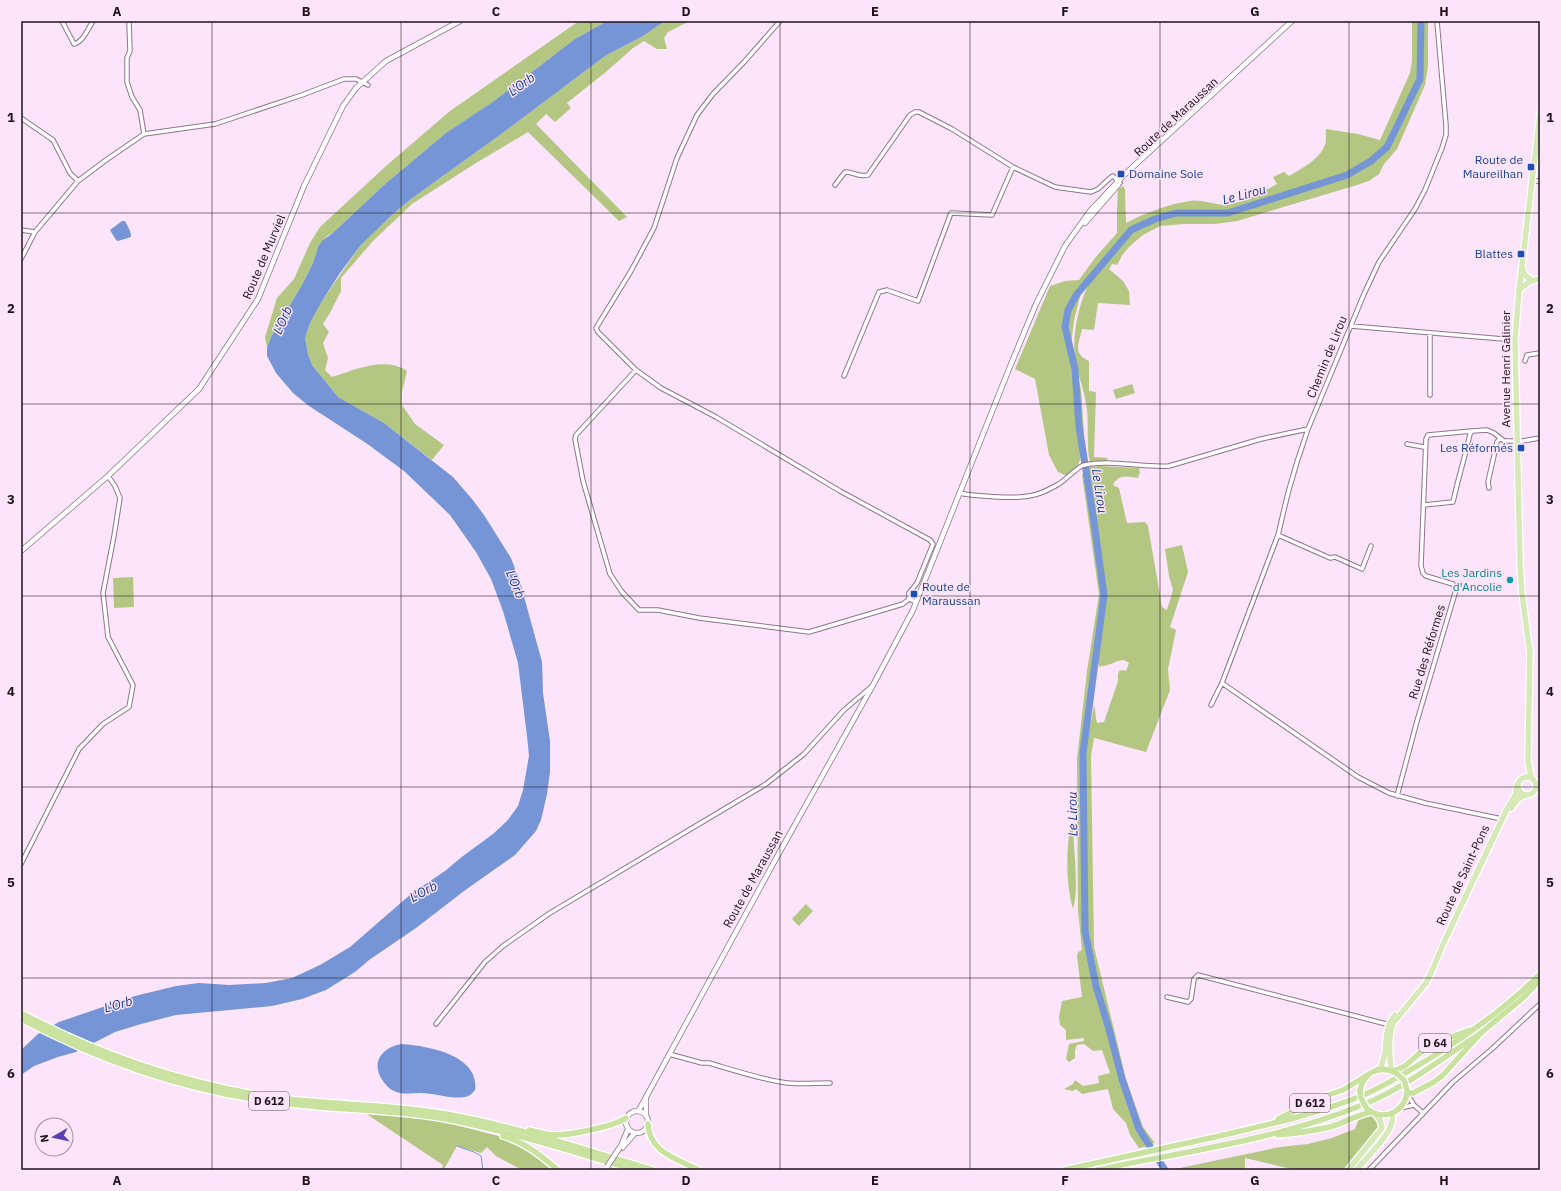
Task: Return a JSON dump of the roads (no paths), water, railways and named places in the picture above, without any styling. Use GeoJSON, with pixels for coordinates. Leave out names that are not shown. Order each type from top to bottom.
{"type":"FeatureCollection","features":[{"type":"Feature","properties":{"kind":"highway","name":"D 64"},"geometry":{"type":"LineString","coordinates":[[1394,1071],[1405,1066],[1428,1046],[1482,1024],[1520,994],[1540,974]]}},
{"type":"Feature","properties":{"kind":"highway","name":"D 64"},"geometry":{"type":"LineString","coordinates":[[1407,1093],[1413,1094],[1443,1075],[1481,1034],[1524,997],[1540,980]]}},
{"type":"Feature","properties":{"kind":"highway","name":"D 612"},"geometry":{"type":"LineString","coordinates":[[21,1013],[30,1021]]}},
{"type":"Feature","properties":{"kind":"highway","name":"D 612"},"geometry":{"type":"LineString","coordinates":[[21,1019],[30,1021],[105,1055],[176,1082],[237,1096],[301,1105],[402,1112],[476,1122],[653,1170]]}},
{"type":"Feature","properties":{"kind":"highway"},"geometry":{"type":"LineString","coordinates":[[1249,1130],[1293,1118],[1366,1094],[1390,1083],[1450,1046],[1482,1024]]}},
{"type":"Feature","properties":{"kind":"highway"},"geometry":{"type":"LineString","coordinates":[[1260,1137],[1314,1121],[1368,1102],[1393,1091],[1481,1034]]}},
{"type":"Feature","properties":{"kind":"highway"},"geometry":{"type":"LineString","coordinates":[[1380,1069],[1394,1071],[1404,1080],[1407,1093],[1400,1108],[1392,1114],[1380,1115],[1371,1112],[1361,1098],[1361,1085],[1369,1074],[1374,1071],[1380,1069]]}},
{"type":"Feature","properties":{"kind":"highway","name":"D 612"},"geometry":{"type":"LineString","coordinates":[[1064,1170],[1249,1130],[1274,1122],[1322,1097],[1343,1090],[1369,1074]]}},
{"type":"Feature","properties":{"kind":"highway","name":"D 612"},"geometry":{"type":"LineString","coordinates":[[1097,1170],[1260,1137],[1303,1132],[1332,1126],[1356,1116],[1371,1112]]}},
{"type":"Feature","properties":{"kind":"highway"},"geometry":{"type":"LineString","coordinates":[[558,1170],[538,1153],[521,1142],[480,1129],[476,1122],[486,1119],[536,1132],[555,1135],[618,1123],[626,1118]]}},
{"type":"Feature","properties":{"kind":"highway","name":"D 612"},"geometry":{"type":"LineString","coordinates":[[476,1122],[635,1170]]}},
{"type":"Feature","properties":{"kind":"highway"},"geometry":{"type":"LineString","coordinates":[[648,1124],[648,1132],[658,1148],[699,1170]]}},
{"type":"Feature","properties":{"kind":"main road","name":"Route de Murviel"},"geometry":{"type":"LineString","coordinates":[[21,551],[108,476],[199,389],[258,300],[304,186],[343,106],[362,82],[386,61],[460,21]]}},
{"type":"Feature","properties":{"kind":"main road","name":"Route de Maraussan"},"geometry":{"type":"LineString","coordinates":[[639,1110],[776,857],[897,641],[916,602],[1036,304],[1062,253],[1119,182],[1292,21]]}},
{"type":"Feature","properties":{"kind":"main road","name":"Route de Maraussan"},"geometry":{"type":"LineString","coordinates":[[1119,182],[1296,21]]}},
{"type":"Feature","properties":{"kind":"main road","name":"Avenue Henri Galinier"},"geometry":{"type":"LineString","coordinates":[[1528,760],[1530,653],[1528,613],[1520,547],[1515,340],[1531,181],[1538,150],[1540,114]]}},
{"type":"Feature","properties":{"kind":"main road"},"geometry":{"type":"LineString","coordinates":[[1522,263],[1525,275],[1532,280]]}},
{"type":"Feature","properties":{"kind":"main road"},"geometry":{"type":"LineString","coordinates":[[1519,291],[1524,284],[1532,280],[1540,279]]}},
{"type":"Feature","properties":{"kind":"main road"},"geometry":{"type":"LineString","coordinates":[[1528,760],[1531,777],[1535,782],[1535,790],[1530,794],[1525,795],[1519,791],[1517,785],[1522,777],[1528,760]]}},
{"type":"Feature","properties":{"kind":"main road"},"geometry":{"type":"LineString","coordinates":[[1522,777],[1531,777]]}},
{"type":"Feature","properties":{"kind":"main road","name":"Route de Saint-Pons"},"geometry":{"type":"LineString","coordinates":[[1374,1071],[1381,1068],[1390,1026],[1426,983],[1503,818],[1516,794],[1517,785]]}},
{"type":"Feature","properties":{"kind":"main road","name":"Route de Saint-Pons"},"geometry":{"type":"LineString","coordinates":[[1503,818],[1518,799],[1525,795]]}},
{"type":"Feature","properties":{"kind":"main road"},"geometry":{"type":"LineString","coordinates":[[1390,1026],[1389,1033],[1394,1071]]}},
{"type":"Feature","properties":{"kind":"main road","name":"Route de Maraussan"},"geometry":{"type":"LineString","coordinates":[[646,1098],[646,1115]]}},
{"type":"Feature","properties":{"kind":"main road"},"geometry":{"type":"LineString","coordinates":[[621,1147],[635,1133],[642,1132],[647,1127],[648,1124],[646,1115],[639,1110],[632,1111],[626,1118],[625,1122],[628,1129],[635,1133]]}},
{"type":"Feature","properties":{"kind":"main road"},"geometry":{"type":"LineString","coordinates":[[1348,1170],[1382,1128],[1380,1120],[1371,1112]]}},
{"type":"Feature","properties":{"kind":"main road"},"geometry":{"type":"LineString","coordinates":[[1356,1170],[1387,1134],[1392,1122],[1392,1114]]}},
{"type":"Feature","properties":{"kind":"main road"},"geometry":{"type":"LineString","coordinates":[[608,1169],[621,1147],[628,1129]]}},
{"type":"Feature","properties":{"kind":"street"},"geometry":{"type":"LineString","coordinates":[[62,21],[74,44],[77,44],[93,21]]}},
{"type":"Feature","properties":{"kind":"street"},"geometry":{"type":"LineString","coordinates":[[129,21],[130,51],[127,58],[127,82],[132,96],[140,110],[144,134]]}},
{"type":"Feature","properties":{"kind":"street"},"geometry":{"type":"LineString","coordinates":[[780,21],[745,61],[713,94],[697,115],[677,158],[654,228],[631,271],[596,328],[598,332],[636,370],[661,388],[723,420],[840,491],[930,540],[932,544],[917,583],[909,593],[909,599]]}},
{"type":"Feature","properties":{"kind":"street","name":"Chemin de Lirou"},"geometry":{"type":"LineString","coordinates":[[1211,705],[1222,683],[1278,536],[1297,462],[1308,429],[1364,294],[1379,262],[1419,202],[1442,148],[1446,135],[1446,125],[1437,21]]}},
{"type":"Feature","properties":{"kind":"street"},"geometry":{"type":"LineString","coordinates":[[21,259],[35,232],[78,182],[106,160],[144,134],[215,124],[302,95],[344,79],[351,78],[368,85]]}},
{"type":"Feature","properties":{"kind":"street"},"geometry":{"type":"LineString","coordinates":[[835,184],[844,172],[863,176],[868,175],[910,115],[915,112],[919,112],[952,129],[1013,167],[1055,187],[1091,192],[1098,189],[1113,176],[1119,182]]}},
{"type":"Feature","properties":{"kind":"street"},"geometry":{"type":"LineString","coordinates":[[21,118],[53,140],[64,163],[78,182]]}},
{"type":"Feature","properties":{"kind":"street"},"geometry":{"type":"LineString","coordinates":[[844,376],[879,292],[887,290],[918,301],[951,213],[992,215],[1013,167]]}},
{"type":"Feature","properties":{"kind":"street"},"geometry":{"type":"LineString","coordinates":[[1531,181],[1540,181]]}},
{"type":"Feature","properties":{"kind":"street"},"geometry":{"type":"LineString","coordinates":[[21,230],[35,232]]}},
{"type":"Feature","properties":{"kind":"street"},"geometry":{"type":"LineString","coordinates":[[1351,326],[1515,340]]}},
{"type":"Feature","properties":{"kind":"street"},"geometry":{"type":"LineString","coordinates":[[1430,333],[1430,395]]}},
{"type":"Feature","properties":{"kind":"street"},"geometry":{"type":"LineString","coordinates":[[1525,361],[1527,355],[1540,353]]}},
{"type":"Feature","properties":{"kind":"street"},"geometry":{"type":"LineString","coordinates":[[636,370],[574,439],[583,481],[610,574],[622,592],[639,610],[658,610],[699,618],[809,632],[903,604],[909,599]]}},
{"type":"Feature","properties":{"kind":"street"},"geometry":{"type":"LineString","coordinates":[[959,493],[1011,497],[1029,496],[1043,492],[1059,484],[1082,465],[1106,463],[1158,467],[1169,466],[1261,439],[1308,429]]}},
{"type":"Feature","properties":{"kind":"street"},"geometry":{"type":"LineString","coordinates":[[1407,444],[1424,447],[1428,435],[1487,430],[1494,433],[1504,441],[1540,438]]}},
{"type":"Feature","properties":{"kind":"street"},"geometry":{"type":"LineString","coordinates":[[1424,505],[1453,502],[1460,469],[1472,431]]}},
{"type":"Feature","properties":{"kind":"street"},"geometry":{"type":"LineString","coordinates":[[1489,488],[1488,482],[1495,449],[1500,438]]}},
{"type":"Feature","properties":{"kind":"street","name":"Rue des Réformes"},"geometry":{"type":"LineString","coordinates":[[1397,796],[1417,721],[1456,590],[1453,584],[1426,576],[1422,570],[1424,447]]}},
{"type":"Feature","properties":{"kind":"street"},"geometry":{"type":"LineString","coordinates":[[21,864],[79,749],[103,724],[129,707],[133,685],[108,637],[103,593],[120,498],[115,486],[108,476]]}},
{"type":"Feature","properties":{"kind":"street"},"geometry":{"type":"LineString","coordinates":[[1278,536],[1330,558],[1335,557],[1362,569],[1371,546]]}},
{"type":"Feature","properties":{"kind":"street"},"geometry":{"type":"LineString","coordinates":[[909,599],[916,602]]}},
{"type":"Feature","properties":{"kind":"street"},"geometry":{"type":"LineString","coordinates":[[1222,683],[1358,777],[1389,793],[1397,796],[1503,818]]}},
{"type":"Feature","properties":{"kind":"street"},"geometry":{"type":"LineString","coordinates":[[436,1024],[485,962],[503,946],[550,913],[766,784],[804,754],[844,710],[873,685]]}},
{"type":"Feature","properties":{"kind":"street"},"geometry":{"type":"LineString","coordinates":[[1167,997],[1188,1002],[1191,999],[1194,979],[1198,975],[1390,1026]]}},
{"type":"Feature","properties":{"kind":"street"},"geometry":{"type":"LineString","coordinates":[[1369,1170],[1453,1082],[1493,1048],[1540,1004]]}},
{"type":"Feature","properties":{"kind":"street"},"geometry":{"type":"LineString","coordinates":[[669,1054],[782,1082],[807,1084],[830,1083]]}},
{"type":"Feature","properties":{"kind":"street"},"geometry":{"type":"LineString","coordinates":[[1407,1093],[1414,1105],[1423,1113]]}},
{"type":"Feature","properties":{"kind":"street"},"geometry":{"type":"LineString","coordinates":[[1400,1108],[1414,1105]]}},
{"type":"Feature","properties":{"kind":"water","name":"L'Orb"},"geometry":{"type":"Polygon","coordinates":[[[607,21],[665,21],[643,36],[605,56],[508,129],[411,199],[393,214],[360,246],[340,273],[310,323],[305,338],[312,365],[338,397],[384,423],[453,477],[484,515],[511,558],[520,582],[542,662],[543,693],[550,741],[550,772],[547,794],[541,820],[536,831],[515,855],[464,891],[416,928],[369,960],[355,972],[326,990],[302,999],[272,1006],[176,1015],[141,1024],[115,1032],[76,1052],[34,1066],[21,1075],[21,1050],[38,1034],[59,1022],[135,996],[176,986],[199,983],[229,985],[266,983],[292,978],[320,965],[350,947],[411,894],[445,871],[493,834],[507,821],[518,806],[523,790],[529,756],[527,736],[518,663],[503,611],[491,579],[476,552],[450,515],[404,471],[366,443],[309,406],[293,393],[276,373],[267,356],[267,348],[271,337],[302,285],[322,241],[335,231],[384,185],[446,133],[494,101],[575,39],[607,21]]]}},
{"type":"Feature","properties":{"kind":"water"},"geometry":{"type":"Polygon","coordinates":[[[122,221],[125,221],[131,237],[118,241],[110,230],[122,221]]]}},
{"type":"Feature","properties":{"kind":"water"},"geometry":{"type":"Polygon","coordinates":[[[402,1044],[438,1050],[461,1061],[469,1068],[474,1078],[475,1090],[468,1096],[457,1098],[425,1093],[406,1094],[391,1089],[379,1074],[378,1062],[384,1052],[402,1044]]]}},
{"type":"Feature","properties":{"kind":"waterway","name":"Le Lirou"},"geometry":{"type":"LineString","coordinates":[[1165,1170],[1139,1129],[1122,1079],[1096,986],[1085,931],[1083,753],[1104,595],[1079,426],[1075,369],[1065,327],[1068,310],[1077,294],[1131,230],[1155,219],[1176,213],[1228,213],[1347,175],[1371,161],[1387,147],[1420,79],[1421,21]]}},
{"type":"Feature","properties":{"kind":"waterway"},"geometry":{"type":"LineString","coordinates":[[457,1146],[481,1156],[483,1170]]}},
{"type":"Feature","properties":{"kind":"place","name":"Route de Maureilhan"},"geometry":{"type":"Point","coordinates":[1531,167]}},
{"type":"Feature","properties":{"kind":"place","name":"Domaine Sole"},"geometry":{"type":"Point","coordinates":[1121,174]}},
{"type":"Feature","properties":{"kind":"place","name":"Blattes"},"geometry":{"type":"Point","coordinates":[1521,254]}},
{"type":"Feature","properties":{"kind":"place","name":"Les Réformés"},"geometry":{"type":"Point","coordinates":[1521,448]}},
{"type":"Feature","properties":{"kind":"place","name":"Les Jardins d'Ancolie"},"geometry":{"type":"Point","coordinates":[1510,580]}},
{"type":"Feature","properties":{"kind":"place","name":"Route de Maraussan"},"geometry":{"type":"Point","coordinates":[914,594]}}]}
